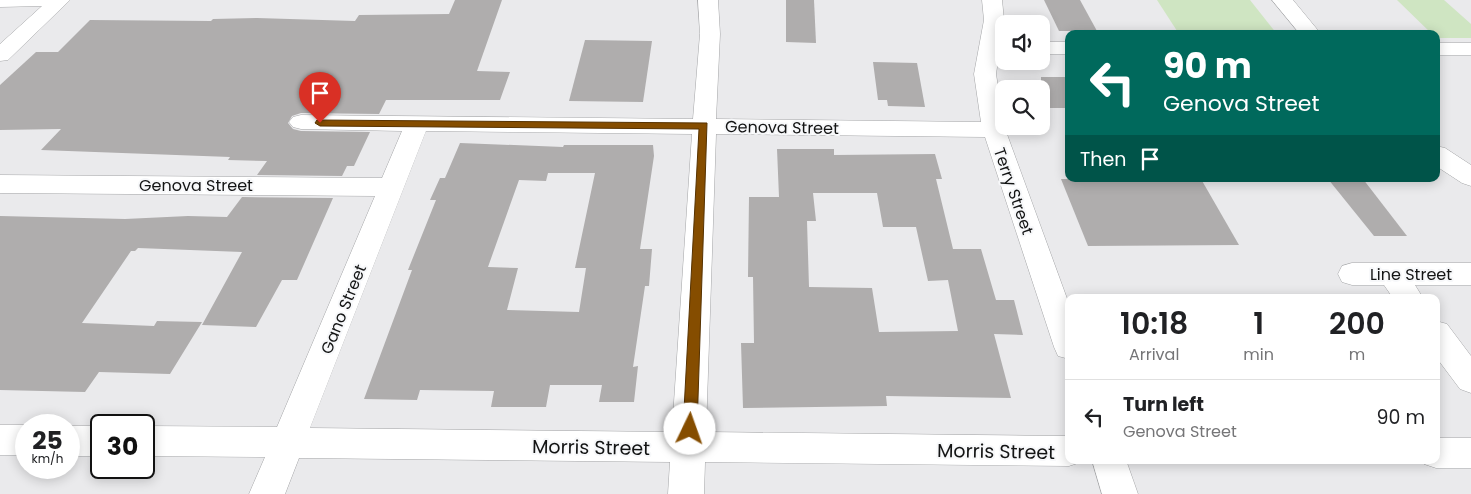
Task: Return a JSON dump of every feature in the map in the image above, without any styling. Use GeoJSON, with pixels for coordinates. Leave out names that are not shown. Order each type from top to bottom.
{"type":"FeatureCollection","features":[{"type":"Feature","properties":{"kind":"street"},"geometry":{"type":"LineString","coordinates":[[0,1],[41,0]]}},
{"type":"Feature","properties":{"kind":"street"},"geometry":{"type":"LineString","coordinates":[[0,55],[60,0]]}},
{"type":"Feature","properties":{"kind":"street"},"geometry":{"type":"LineString","coordinates":[[686,494],[710,34],[708,0]]}},
{"type":"Feature","properties":{"kind":"street","name":"Terry Street"},"geometry":{"type":"LineString","coordinates":[[992,0],[995,29]]}},
{"type":"Feature","properties":{"kind":"street"},"geometry":{"type":"LineString","coordinates":[[1282,0],[1308,30]]}},
{"type":"Feature","properties":{"kind":"street"},"geometry":{"type":"LineString","coordinates":[[1050,48],[1065,48]]}},
{"type":"Feature","properties":{"kind":"street"},"geometry":{"type":"LineString","coordinates":[[1440,49],[1471,49]]}},
{"type":"Feature","properties":{"kind":"street","name":"Terry Street"},"geometry":{"type":"LineString","coordinates":[[995,52],[985,74],[994,130],[1065,335]]}},
{"type":"Feature","properties":{"kind":"street","name":"Genova Street"},"geometry":{"type":"LineString","coordinates":[[301,122],[994,130]]}},
{"type":"Feature","properties":{"kind":"street","name":"Gano Street"},"geometry":{"type":"LineString","coordinates":[[267,494],[417,124]]}},
{"type":"Feature","properties":{"kind":"street"},"geometry":{"type":"LineString","coordinates":[[1440,157],[1471,177]]}},
{"type":"Feature","properties":{"kind":"street","name":"Genova Street"},"geometry":{"type":"LineString","coordinates":[[0,184],[392,187]]}},
{"type":"Feature","properties":{"kind":"street","name":"Line Street"},"geometry":{"type":"LineString","coordinates":[[1352,274],[1471,274]]}},
{"type":"Feature","properties":{"kind":"street"},"geometry":{"type":"LineString","coordinates":[[1392,274],[1406,294]]}},
{"type":"Feature","properties":{"kind":"street"},"geometry":{"type":"LineString","coordinates":[[1440,338],[1471,380]]}},
{"type":"Feature","properties":{"kind":"street"},"geometry":{"type":"LineString","coordinates":[[0,440],[15,440]]}},
{"type":"Feature","properties":{"kind":"street","name":"Morris Street"},"geometry":{"type":"LineString","coordinates":[[155,441],[1065,451]]}},
{"type":"Feature","properties":{"kind":"street"},"geometry":{"type":"LineString","coordinates":[[1440,453],[1471,453]]}},
{"type":"Feature","properties":{"kind":"street"},"geometry":{"type":"LineString","coordinates":[[1110,464],[1120,494]]}},
{"type":"Feature","properties":{"kind":"green space"},"geometry":{"type":"Polygon","coordinates":[[[1157,0],[1250,0],[1274,30],[1176,30],[1157,0]]]}},
{"type":"Feature","properties":{"kind":"green space"},"geometry":{"type":"Polygon","coordinates":[[[1397,0],[1444,0],[1471,24],[1471,38],[1440,38],[1440,30],[1428,30],[1397,0]]]}},
{"type":"Feature","properties":{"kind":"building"},"geometry":{"type":"Polygon","coordinates":[[[455,0],[502,0],[477,71],[510,72],[500,100],[386,100],[379,114],[301,113],[292,116],[288,123],[293,129],[301,131],[370,132],[354,166],[347,166],[342,176],[257,175],[267,161],[228,160],[230,157],[41,150],[61,129],[0,130],[0,85],[36,52],[58,52],[90,20],[211,21],[213,19],[257,18],[355,21],[359,15],[449,14],[455,0]]]}},
{"type":"Feature","properties":{"kind":"building"},"geometry":{"type":"Polygon","coordinates":[[[786,0],[814,0],[816,43],[786,42],[786,0]]]}},
{"type":"Feature","properties":{"kind":"building"},"geometry":{"type":"Polygon","coordinates":[[[1044,0],[1080,0],[1096,30],[1065,30],[1059,31],[1044,0]]]}},
{"type":"Feature","properties":{"kind":"building"},"geometry":{"type":"Polygon","coordinates":[[[585,40],[652,41],[643,102],[569,101],[585,40]]]}},
{"type":"Feature","properties":{"kind":"building"},"geometry":{"type":"Polygon","coordinates":[[[873,62],[917,63],[925,107],[888,106],[887,100],[878,100],[873,62]]]}},
{"type":"Feature","properties":{"kind":"building"},"geometry":{"type":"Polygon","coordinates":[[[1041,77],[1065,77],[1065,108],[1050,108],[1050,80],[1041,80],[1041,77]]]}},
{"type":"Feature","properties":{"kind":"building"},"geometry":{"type":"Polygon","coordinates":[[[460,143],[563,147],[564,145],[653,145],[654,156],[640,249],[652,249],[649,286],[645,286],[633,367],[638,366],[634,402],[599,402],[602,385],[550,385],[546,407],[491,407],[494,391],[420,390],[417,400],[364,399],[412,270],[408,270],[436,200],[430,200],[440,178],[445,178],[460,143]],[[548,173],[546,181],[519,180],[488,267],[518,268],[507,310],[579,312],[586,268],[575,268],[595,173],[548,173]]]}},
{"type":"Feature","properties":{"kind":"building"},"geometry":{"type":"Polygon","coordinates":[[[777,149],[834,149],[834,155],[935,154],[942,179],[936,179],[953,249],[981,249],[996,300],[1014,300],[1023,335],[994,334],[1011,398],[886,396],[887,406],[743,408],[741,343],[754,343],[753,277],[748,277],[749,197],[779,197],[777,149]],[[813,193],[816,221],[807,221],[809,287],[872,288],[879,332],[958,331],[948,280],[928,281],[916,227],[883,227],[877,193],[813,193]]]}},
{"type":"Feature","properties":{"kind":"building"},"geometry":{"type":"Polygon","coordinates":[[[1061,179],[1065,179],[1065,182],[1203,182],[1239,245],[1088,246],[1061,179]]]}},
{"type":"Feature","properties":{"kind":"building"},"geometry":{"type":"Polygon","coordinates":[[[1330,182],[1365,182],[1407,236],[1374,236],[1330,182]]]}},
{"type":"Feature","properties":{"kind":"building"},"geometry":{"type":"Polygon","coordinates":[[[242,197],[333,198],[297,280],[282,280],[256,327],[202,325],[242,252],[138,248],[135,251],[131,251],[82,323],[154,326],[157,321],[202,322],[170,374],[99,372],[85,392],[0,390],[0,216],[125,219],[188,216],[227,217],[242,197]]]}},
{"type":"Feature","properties":{"kind":"route"},"geometry":{"type":"LineString","coordinates":[[320,123],[704,126],[690,429]]}}]}
